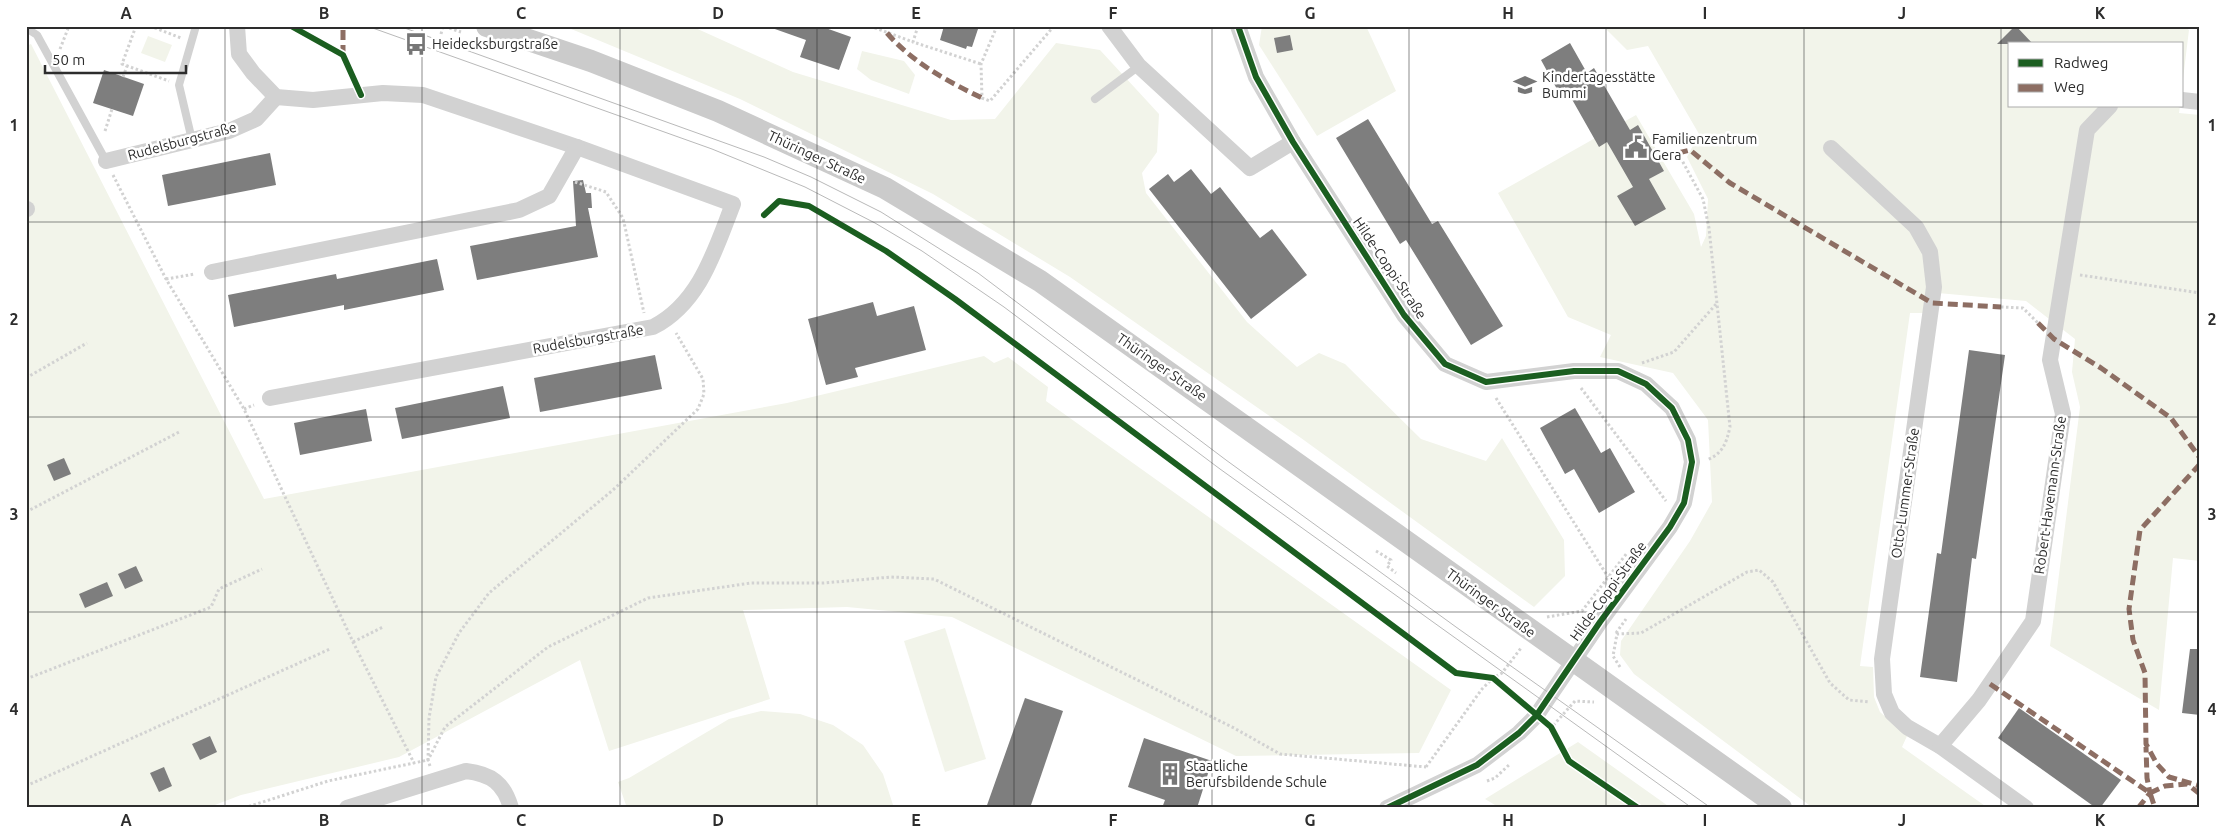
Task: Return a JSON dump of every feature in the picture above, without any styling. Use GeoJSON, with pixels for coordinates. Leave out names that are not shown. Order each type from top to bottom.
{"type":"FeatureCollection","features":[{"type":"Feature","properties":{"kind":"main road","name":"Thüringer Straße"},"geometry":{"type":"LineString","coordinates":[[487,26],[591,61],[718,111],[885,188],[1040,281],[1780,808]]}},
{"type":"Feature","properties":{"kind":"street"},"geometry":{"type":"LineString","coordinates":[[237,26],[239,54],[253,73],[276,96]]}},
{"type":"Feature","properties":{"kind":"street"},"geometry":{"type":"LineString","coordinates":[[1109,26],[1139,66],[1250,168],[1293,142]]}},
{"type":"Feature","properties":{"kind":"street","name":"Hilde-Coppi-Straße"},"geometry":{"type":"LineString","coordinates":[[1238,26],[1256,77],[1293,142],[1404,315],[1445,364],[1486,382],[1574,371],[1618,371],[1646,384],[1672,408],[1688,440],[1692,462],[1684,503],[1670,527],[1600,622],[1545,704],[1519,733],[1477,765],[1386,808]]}},
{"type":"Feature","properties":{"kind":"street","name":"Rudelsburgstraße"},"geometry":{"type":"LineString","coordinates":[[103,155],[192,140],[229,130],[256,120],[276,96],[313,100],[383,93],[423,95],[577,147],[733,204],[713,257],[695,291],[668,319],[653,327],[270,398]]}},
{"type":"Feature","properties":{"kind":"street"},"geometry":{"type":"LineString","coordinates":[[2184,100],[2200,102]]}},
{"type":"Feature","properties":{"kind":"street","name":"Robert-Havemann-Straße"},"geometry":{"type":"LineString","coordinates":[[1940,746],[1979,700],[2032,621],[2063,414],[2050,360],[2088,130],[2108,108]]}},
{"type":"Feature","properties":{"kind":"street"},"geometry":{"type":"LineString","coordinates":[[212,272],[519,210],[549,196],[577,147]]}},
{"type":"Feature","properties":{"kind":"street","name":"Otto-Lummer-Straße"},"geometry":{"type":"LineString","coordinates":[[1831,148],[1916,226],[1930,252],[1933,278],[1932,303],[1882,659],[1884,694],[1892,712],[1907,727],[1940,746],[2026,808]]}},
{"type":"Feature","properties":{"kind":"street"},"geometry":{"type":"LineString","coordinates":[[347,808],[466,771],[484,773],[499,784],[509,799],[511,808]]}},
{"type":"Feature","properties":{"kind":"lane"},"geometry":{"type":"LineString","coordinates":[[192,140],[179,85],[196,26]]}},
{"type":"Feature","properties":{"kind":"lane"},"geometry":{"type":"LineString","coordinates":[[26,28],[37,35],[103,155]]}},
{"type":"Feature","properties":{"kind":"lane"},"geometry":{"type":"LineString","coordinates":[[1095,99],[1139,66]]}},
{"type":"Feature","properties":{"kind":"path"},"geometry":{"type":"LineString","coordinates":[[54,66],[69,26]]}},
{"type":"Feature","properties":{"kind":"path"},"geometry":{"type":"LineString","coordinates":[[136,26],[122,64],[179,85]]}},
{"type":"Feature","properties":{"kind":"path"},"geometry":{"type":"LineString","coordinates":[[150,26],[191,41]]}},
{"type":"Feature","properties":{"kind":"path"},"geometry":{"type":"LineString","coordinates":[[441,34],[443,26],[461,32]]}},
{"type":"Feature","properties":{"kind":"path"},"geometry":{"type":"LineString","coordinates":[[870,26],[912,42],[981,64]]}},
{"type":"Feature","properties":{"kind":"path"},"geometry":{"type":"LineString","coordinates":[[912,42],[918,26]]}},
{"type":"Feature","properties":{"kind":"path"},"geometry":{"type":"LineString","coordinates":[[997,26],[981,64],[982,98],[990,101],[1054,26]]}},
{"type":"Feature","properties":{"kind":"path"},"geometry":{"type":"LineString","coordinates":[[123,77],[127,66]]}},
{"type":"Feature","properties":{"kind":"path"},"geometry":{"type":"LineString","coordinates":[[112,109],[103,155],[166,279],[244,409],[354,642],[414,763],[428,783]]}},
{"type":"Feature","properties":{"kind":"path"},"geometry":{"type":"LineString","coordinates":[[1678,154],[1703,200],[1709,228],[1730,427],[1726,446],[1717,456],[1705,461],[1692,462]]}},
{"type":"Feature","properties":{"kind":"path"},"geometry":{"type":"LineString","coordinates":[[560,177],[606,192],[623,218],[639,292]]}},
{"type":"Feature","properties":{"kind":"path"},"geometry":{"type":"LineString","coordinates":[[166,279],[212,272]]}},
{"type":"Feature","properties":{"kind":"path"},"geometry":{"type":"LineString","coordinates":[[2065,272],[2200,293]]}},
{"type":"Feature","properties":{"kind":"path"},"geometry":{"type":"LineString","coordinates":[[1618,371],[1674,352],[1718,303]]}},
{"type":"Feature","properties":{"kind":"path"},"geometry":{"type":"LineString","coordinates":[[2002,307],[2023,308],[2038,324]]}},
{"type":"Feature","properties":{"kind":"path"},"geometry":{"type":"LineString","coordinates":[[428,783],[429,718],[436,677],[459,633],[489,593],[613,490],[698,409],[704,394],[703,379],[668,319]]}},
{"type":"Feature","properties":{"kind":"path"},"geometry":{"type":"LineString","coordinates":[[26,378],[87,343]]}},
{"type":"Feature","properties":{"kind":"path"},"geometry":{"type":"LineString","coordinates":[[1486,382],[1608,577]]}},
{"type":"Feature","properties":{"kind":"path"},"geometry":{"type":"LineString","coordinates":[[1576,382],[1667,502]]}},
{"type":"Feature","properties":{"kind":"path"},"geometry":{"type":"LineString","coordinates":[[26,512],[181,431]]}},
{"type":"Feature","properties":{"kind":"path"},"geometry":{"type":"LineString","coordinates":[[1428,788],[1426,767],[1482,689],[1493,678],[1502,673],[1545,617],[1582,611],[1631,547]]}},
{"type":"Feature","properties":{"kind":"path"},"geometry":{"type":"LineString","coordinates":[[1376,551],[1391,560],[1387,566],[1396,573]]}},
{"type":"Feature","properties":{"kind":"path"},"geometry":{"type":"LineString","coordinates":[[26,679],[211,607],[219,589],[262,569]]}},
{"type":"Feature","properties":{"kind":"path"},"geometry":{"type":"LineString","coordinates":[[1617,634],[1641,633],[1747,572],[1759,570],[1773,582],[1830,683],[1849,700],[1872,703],[1886,699]]}},
{"type":"Feature","properties":{"kind":"path"},"geometry":{"type":"LineString","coordinates":[[428,760],[445,727],[548,647],[648,598],[751,583],[824,584],[891,576],[934,579],[1217,720],[1280,754],[1426,767]]}},
{"type":"Feature","properties":{"kind":"path"},"geometry":{"type":"LineString","coordinates":[[354,642],[382,627]]}},
{"type":"Feature","properties":{"kind":"path"},"geometry":{"type":"LineString","coordinates":[[26,786],[330,649]]}},
{"type":"Feature","properties":{"kind":"path"},"geometry":{"type":"LineString","coordinates":[[244,808],[328,781],[428,760]]}},
{"type":"Feature","properties":{"kind":"shaded area"},"geometry":{"type":"Polygon","coordinates":[[[564,26],[691,26],[793,72],[951,120],[995,119],[1056,43],[1100,50],[1159,114],[1157,152],[1142,173],[1146,193],[1247,322],[1297,367],[1319,353],[1345,364],[1421,439],[1486,461],[1502,438],[1564,540],[1565,576],[1534,607],[1301,438],[1070,277],[933,194],[740,99],[564,26]]]}},
{"type":"Feature","properties":{"kind":"shaded area"},"geometry":{"type":"Polygon","coordinates":[[[1262,26],[1366,26],[1396,91],[1317,136],[1259,45],[1262,26]]]}},
{"type":"Feature","properties":{"kind":"shaded area"},"geometry":{"type":"Polygon","coordinates":[[[1603,26],[2183,26],[2189,30],[2184,71],[2184,42],[2008,42],[2008,108],[2180,108],[2179,113],[2200,115],[2200,561],[2173,558],[2159,710],[2050,646],[2080,407],[2072,372],[2075,339],[2026,301],[1927,292],[1924,313],[1910,313],[1860,666],[1873,667],[1874,697],[1880,712],[1907,736],[1902,747],[1988,808],[1813,808],[1634,674],[1620,655],[1621,641],[1690,541],[1712,502],[1708,420],[1673,373],[1600,357],[1611,335],[1568,317],[1498,193],[1636,115],[1694,214],[1701,247],[1706,236],[1708,199],[1687,157],[1699,134],[1648,46],[1627,50],[1603,26]]]}},
{"type":"Feature","properties":{"kind":"shaded area"},"geometry":{"type":"Polygon","coordinates":[[[148,36],[172,45],[165,62],[141,53],[148,36]]]}},
{"type":"Feature","properties":{"kind":"shaded area"},"geometry":{"type":"Polygon","coordinates":[[[31,44],[264,499],[787,403],[984,356],[994,363],[1008,357],[1048,387],[1046,401],[1451,690],[1419,753],[1236,756],[952,617],[847,607],[743,610],[770,699],[609,751],[580,660],[399,757],[241,795],[207,808],[26,808],[26,46],[31,44]]]}},
{"type":"Feature","properties":{"kind":"shaded area"},"geometry":{"type":"Polygon","coordinates":[[[862,51],[904,61],[915,75],[909,94],[871,80],[857,69],[862,51]]]}},
{"type":"Feature","properties":{"kind":"shaded area"},"geometry":{"type":"Polygon","coordinates":[[[945,628],[986,759],[945,772],[904,641],[945,628]]]}},
{"type":"Feature","properties":{"kind":"shaded area"},"geometry":{"type":"Polygon","coordinates":[[[761,711],[800,714],[833,725],[863,745],[883,774],[894,808],[627,808],[618,782],[629,778],[729,719],[761,711]]]}},
{"type":"Feature","properties":{"kind":"shaded area"},"geometry":{"type":"Polygon","coordinates":[[[1578,742],[1671,808],[1500,808],[1485,799],[1578,742]]]}},
{"type":"Feature","properties":{"kind":"building"},"geometry":{"type":"Polygon","coordinates":[[[772,26],[820,26],[851,37],[839,70],[800,57],[806,40],[772,28],[772,26]]]}},
{"type":"Feature","properties":{"kind":"building"},"geometry":{"type":"Polygon","coordinates":[[[944,26],[979,26],[972,47],[967,46],[966,49],[940,40],[944,26]]]}},
{"type":"Feature","properties":{"kind":"building"},"geometry":{"type":"Polygon","coordinates":[[[2015,26],[2031,42],[2008,42],[2008,44],[1997,44],[2015,26]]]}},
{"type":"Feature","properties":{"kind":"building"},"geometry":{"type":"Polygon","coordinates":[[[1290,35],[1293,50],[1277,53],[1274,38],[1290,35]]]}},
{"type":"Feature","properties":{"kind":"building"},"geometry":{"type":"Polygon","coordinates":[[[1570,43],[1587,73],[1594,68],[1630,130],[1638,125],[1664,171],[1649,179],[1666,209],[1635,226],[1617,196],[1633,187],[1607,142],[1599,147],[1565,87],[1558,91],[1541,60],[1570,43]]]}},
{"type":"Feature","properties":{"kind":"building"},"geometry":{"type":"Polygon","coordinates":[[[104,70],[144,84],[133,116],[93,103],[104,70]]]}},
{"type":"Feature","properties":{"kind":"building"},"geometry":{"type":"Polygon","coordinates":[[[1368,119],[1432,224],[1438,221],[1503,326],[1471,345],[1406,240],[1400,244],[1336,138],[1368,119]]]}},
{"type":"Feature","properties":{"kind":"building"},"geometry":{"type":"Polygon","coordinates":[[[270,153],[276,185],[168,206],[162,175],[270,153]]]}},
{"type":"Feature","properties":{"kind":"building"},"geometry":{"type":"Polygon","coordinates":[[[1191,169],[1211,194],[1220,187],[1260,238],[1272,229],[1307,275],[1251,319],[1149,189],[1168,174],[1174,182],[1191,169]]]}},
{"type":"Feature","properties":{"kind":"building"},"geometry":{"type":"Polygon","coordinates":[[[583,180],[586,193],[591,193],[592,208],[588,208],[598,257],[477,280],[470,246],[576,226],[573,181],[583,180]]]}},
{"type":"Feature","properties":{"kind":"building"},"geometry":{"type":"Polygon","coordinates":[[[437,259],[444,290],[344,310],[344,305],[234,327],[228,295],[336,274],[337,279],[437,259]]]}},
{"type":"Feature","properties":{"kind":"building"},"geometry":{"type":"Polygon","coordinates":[[[873,302],[877,316],[914,306],[926,350],[855,368],[858,377],[826,385],[808,319],[873,302]]]}},
{"type":"Feature","properties":{"kind":"building"},"geometry":{"type":"Polygon","coordinates":[[[1969,350],[2005,355],[1976,559],[1972,558],[1957,682],[1920,677],[1937,553],[1941,554],[1969,350]]]}},
{"type":"Feature","properties":{"kind":"building"},"geometry":{"type":"Polygon","coordinates":[[[655,355],[662,389],[540,412],[534,378],[655,355]]]}},
{"type":"Feature","properties":{"kind":"building"},"geometry":{"type":"Polygon","coordinates":[[[503,386],[510,418],[402,439],[395,408],[503,386]]]}},
{"type":"Feature","properties":{"kind":"building"},"geometry":{"type":"Polygon","coordinates":[[[1575,408],[1601,453],[1610,448],[1635,492],[1599,513],[1574,469],[1565,474],[1540,428],[1575,408]]]}},
{"type":"Feature","properties":{"kind":"building"},"geometry":{"type":"Polygon","coordinates":[[[366,409],[372,441],[300,455],[294,423],[366,409]]]}},
{"type":"Feature","properties":{"kind":"building"},"geometry":{"type":"Polygon","coordinates":[[[64,458],[71,474],[54,481],[47,465],[64,458]]]}},
{"type":"Feature","properties":{"kind":"building"},"geometry":{"type":"Polygon","coordinates":[[[136,566],[143,581],[125,589],[118,574],[136,566]]]}},
{"type":"Feature","properties":{"kind":"building"},"geometry":{"type":"Polygon","coordinates":[[[107,582],[113,596],[85,608],[79,594],[107,582]]]}},
{"type":"Feature","properties":{"kind":"building"},"geometry":{"type":"Polygon","coordinates":[[[2190,649],[2200,649],[2200,715],[2182,713],[2190,649]]]}},
{"type":"Feature","properties":{"kind":"building"},"geometry":{"type":"Polygon","coordinates":[[[1025,698],[1063,711],[1030,808],[986,808],[1025,698]]]}},
{"type":"Feature","properties":{"kind":"building"},"geometry":{"type":"Polygon","coordinates":[[[2019,708],[2121,780],[2100,808],[2096,808],[1998,738],[2019,708]]]}},
{"type":"Feature","properties":{"kind":"building"},"geometry":{"type":"Polygon","coordinates":[[[210,736],[217,752],[200,760],[192,744],[210,736]]]}},
{"type":"Feature","properties":{"kind":"building","name":"Staatliche Berufsbildende Schule"},"geometry":{"type":"Polygon","coordinates":[[[1144,738],[1212,761],[1197,808],[1162,808],[1165,800],[1128,787],[1144,738]]]}},
{"type":"Feature","properties":{"kind":"building"},"geometry":{"type":"Polygon","coordinates":[[[164,767],[172,786],[159,792],[150,773],[164,767]]]}},
{"type":"Feature","properties":{"kind":"tram line"},"geometry":{"type":"LineString","coordinates":[[367,26],[712,149],[805,187],[875,223],[922,251],[1004,307],[1220,469],[1692,808]]}},
{"type":"Feature","properties":{"kind":"tram line"},"geometry":{"type":"LineString","coordinates":[[399,26],[764,157],[811,177],[881,212],[978,273],[1226,460],[1456,627],[1711,808]]}},
{"type":"Feature","properties":{"kind":"marked path"},"geometry":{"type":"LineString","coordinates":[[343,28],[343,55]]}},
{"type":"Feature","properties":{"kind":"marked path"},"geometry":{"type":"LineString","coordinates":[[887,33],[919,62],[943,78],[982,98]]}},
{"type":"Feature","properties":{"kind":"marked path"},"geometry":{"type":"LineString","coordinates":[[1678,153],[1690,150],[1730,183],[1932,303],[2001,307]]}},
{"type":"Feature","properties":{"kind":"marked path"},"geometry":{"type":"LineString","coordinates":[[2038,323],[2054,339],[2101,368],[2171,418],[2200,458]]}},
{"type":"Feature","properties":{"kind":"marked path"},"geometry":{"type":"LineString","coordinates":[[2200,464],[2140,530],[2129,609],[2133,640],[2145,673],[2146,744],[2157,764],[2169,777],[2200,786]]}},
{"type":"Feature","properties":{"kind":"marked path"},"geometry":{"type":"LineString","coordinates":[[1990,684],[2150,793],[2155,808]]}},
{"type":"Feature","properties":{"kind":"marked path"},"geometry":{"type":"LineString","coordinates":[[2138,808],[2150,793],[2147,778],[2146,747]]}},
{"type":"Feature","properties":{"kind":"marked path"},"geometry":{"type":"LineString","coordinates":[[2150,793],[2165,786],[2187,784],[2200,794]]}},
{"type":"Feature","properties":{"kind":"cycle path"},"geometry":{"type":"LineString","coordinates":[[291,26],[343,55],[361,95]]}},
{"type":"Feature","properties":{"kind":"cycle path"},"geometry":{"type":"LineString","coordinates":[[1238,26],[1256,77],[1293,142],[1404,315],[1445,364],[1486,382],[1574,371],[1618,371],[1646,384],[1672,408],[1688,440],[1692,462],[1684,503],[1670,527],[1600,622],[1536,716],[1519,733],[1477,765],[1387,808]]}},
{"type":"Feature","properties":{"kind":"cycle path"},"geometry":{"type":"LineString","coordinates":[[764,215],[779,201],[809,206],[886,251],[955,299],[1456,673],[1493,678],[1551,727],[1569,761],[1638,808]]}},
{"type":"Feature","properties":{"kind":"place","name":"Heidecksburgstraße"},"geometry":{"type":"Point","coordinates":[416,44]}},
{"type":"Feature","properties":{"kind":"place","name":"Kindertagesstätte Bummi"},"geometry":{"type":"Point","coordinates":[1525,85]}},
{"type":"Feature","properties":{"kind":"place","name":"Familienzentrum Gera"},"geometry":{"type":"Point","coordinates":[1636,147]}},
{"type":"Feature","properties":{"kind":"place","name":"Staatliche Berufsbildende Schule"},"geometry":{"type":"Point","coordinates":[1170,774]}}]}
